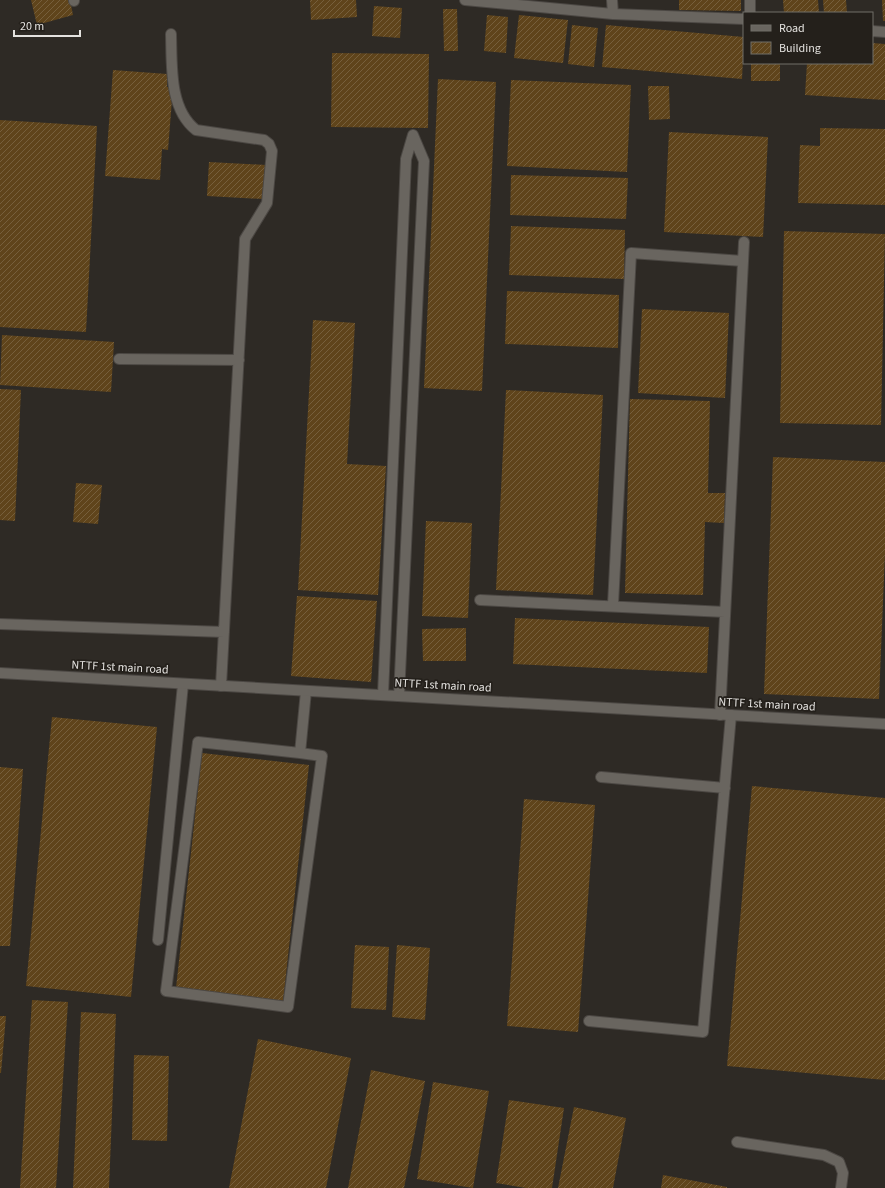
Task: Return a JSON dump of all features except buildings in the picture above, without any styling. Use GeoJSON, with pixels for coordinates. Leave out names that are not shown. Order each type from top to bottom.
{"type":"FeatureCollection","features":[{"type":"Feature","properties":{"kind":"street"},"geometry":{"type":"LineString","coordinates":[[465,0],[614,14],[743,19]]}},
{"type":"Feature","properties":{"kind":"street"},"geometry":{"type":"LineString","coordinates":[[612,0],[614,14]]}},
{"type":"Feature","properties":{"kind":"street"},"geometry":{"type":"LineString","coordinates":[[750,0],[750,12]]}},
{"type":"Feature","properties":{"kind":"street"},"geometry":{"type":"LineString","coordinates":[[873,31],[885,32]]}},
{"type":"Feature","properties":{"kind":"street"},"geometry":{"type":"LineString","coordinates":[[170,34],[172,74],[179,108],[187,123],[196,130],[264,140],[269,144],[272,152],[267,203],[245,239],[221,686]]}},
{"type":"Feature","properties":{"kind":"street"},"geometry":{"type":"LineString","coordinates":[[383,695],[406,159],[413,135],[424,161],[399,696]]}},
{"type":"Feature","properties":{"kind":"street"},"geometry":{"type":"LineString","coordinates":[[720,714],[744,242]]}},
{"type":"Feature","properties":{"kind":"street"},"geometry":{"type":"LineString","coordinates":[[613,605],[631,253],[743,261]]}},
{"type":"Feature","properties":{"kind":"street"},"geometry":{"type":"LineString","coordinates":[[119,359],[239,360]]}},
{"type":"Feature","properties":{"kind":"street"},"geometry":{"type":"LineString","coordinates":[[480,600],[613,605],[725,612]]}},
{"type":"Feature","properties":{"kind":"street"},"geometry":{"type":"LineString","coordinates":[[0,624],[224,632]]}},
{"type":"Feature","properties":{"kind":"street","name":"NTTF 1st main road"},"geometry":{"type":"LineString","coordinates":[[0,673],[885,724]]}},
{"type":"Feature","properties":{"kind":"street"},"geometry":{"type":"LineString","coordinates":[[158,940],[183,684]]}},
{"type":"Feature","properties":{"kind":"street"},"geometry":{"type":"LineString","coordinates":[[300,753],[306,691]]}},
{"type":"Feature","properties":{"kind":"street"},"geometry":{"type":"LineString","coordinates":[[589,1021],[703,1032],[731,715]]}},
{"type":"Feature","properties":{"kind":"street"},"geometry":{"type":"LineString","coordinates":[[198,742],[300,753],[322,756],[288,1007],[166,991],[198,742]]}},
{"type":"Feature","properties":{"kind":"street"},"geometry":{"type":"LineString","coordinates":[[601,777],[725,788]]}},
{"type":"Feature","properties":{"kind":"street"},"geometry":{"type":"LineString","coordinates":[[737,1142],[824,1155],[838,1162],[843,1174],[841,1188]]}}]}
